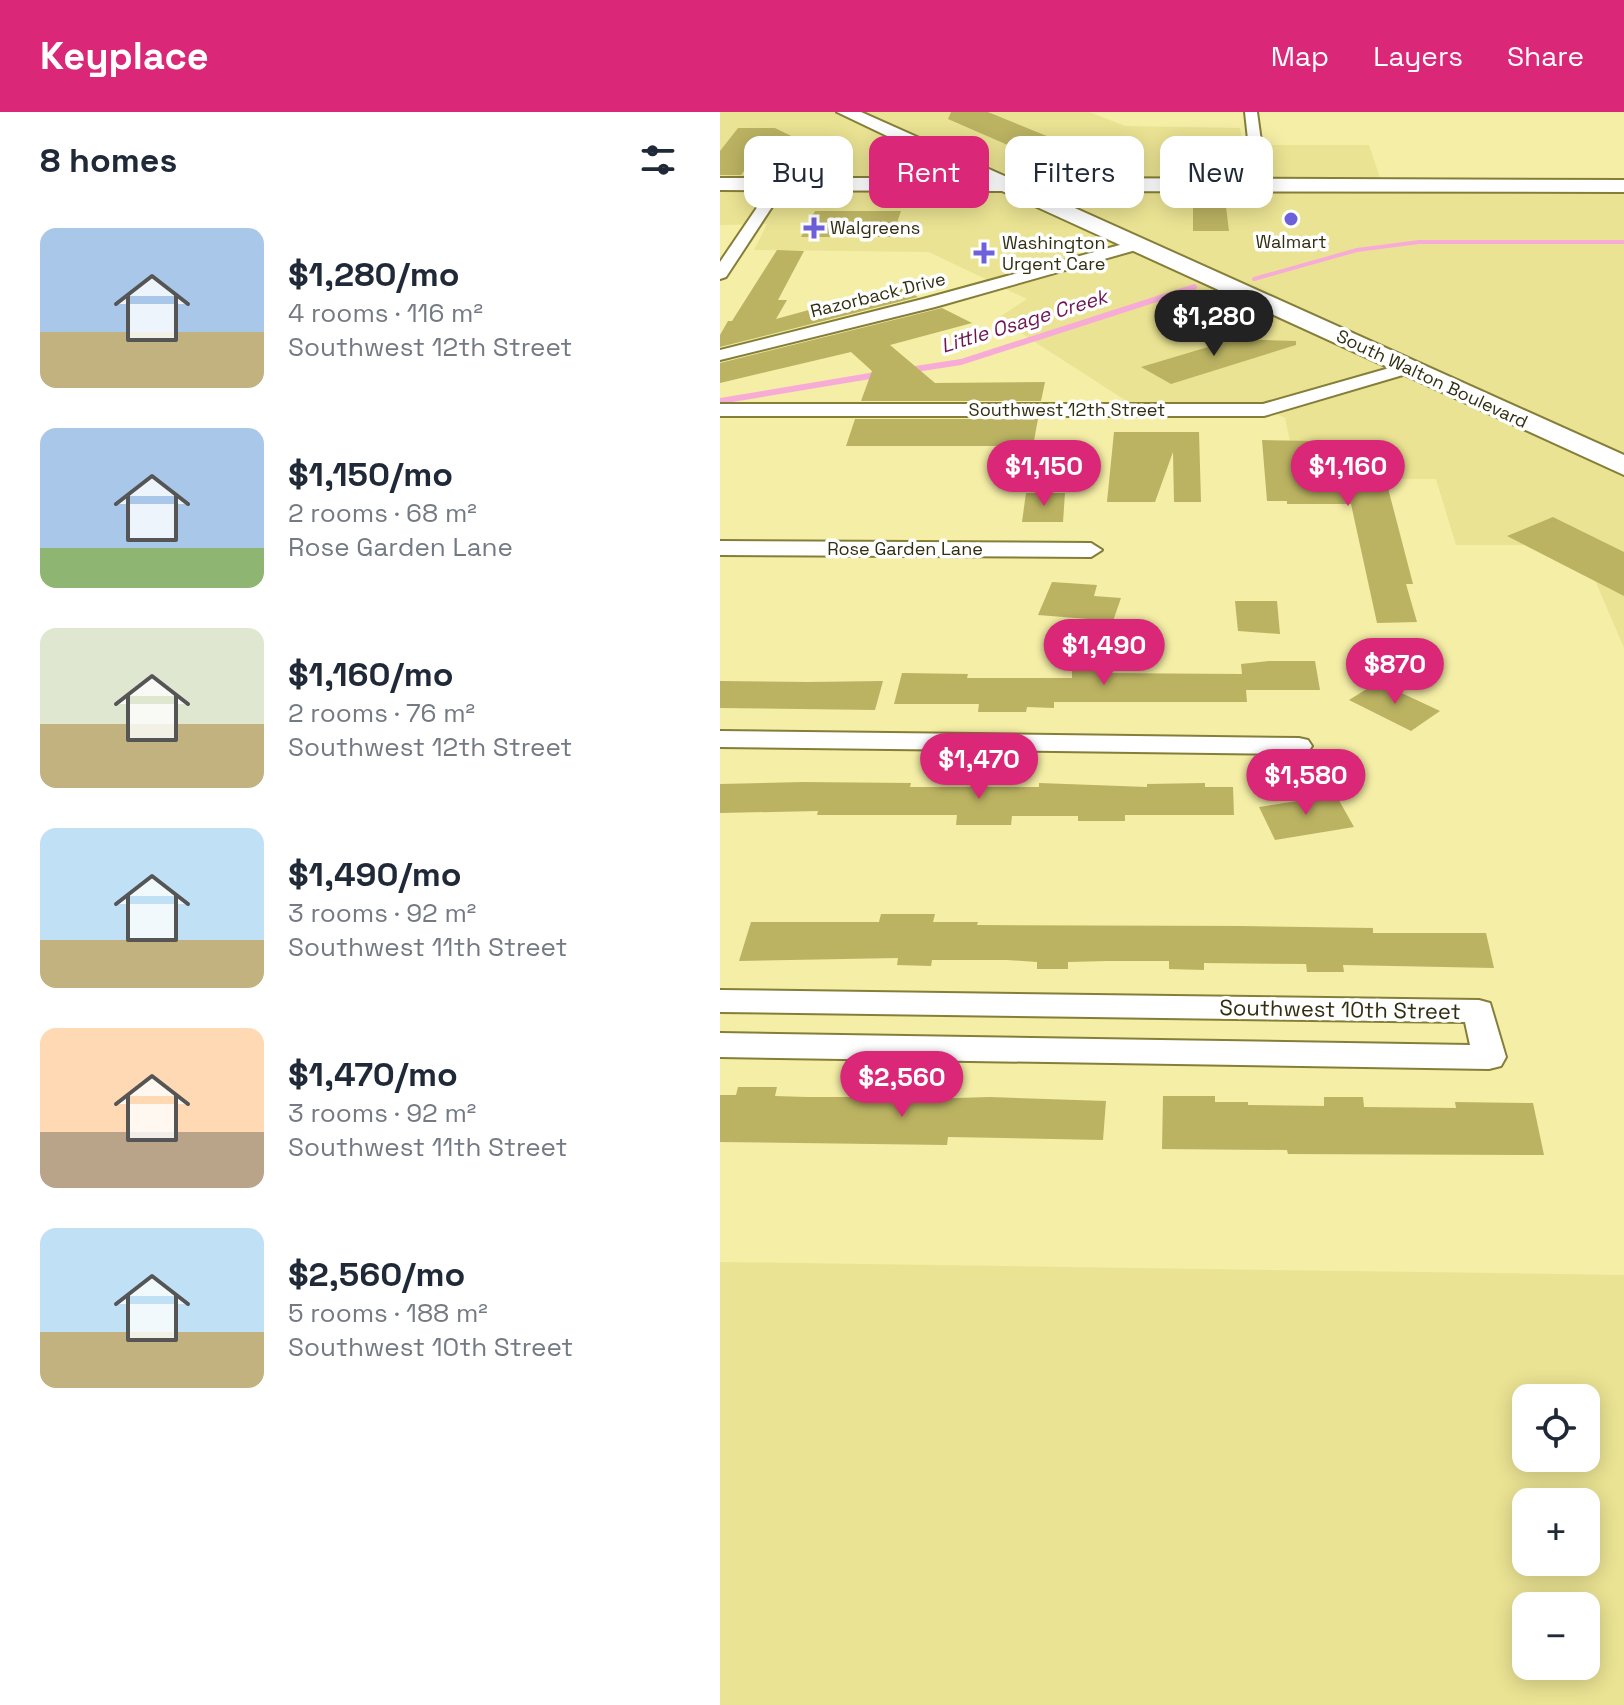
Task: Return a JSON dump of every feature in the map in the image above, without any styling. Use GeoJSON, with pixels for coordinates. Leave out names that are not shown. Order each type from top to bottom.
{"type":"FeatureCollection","features":[{"type":"Feature","properties":{"kind":"main road","name":"South Walton Boulevard"},"geometry":{"type":"LineString","coordinates":[[846,112],[900,136]]}},
{"type":"Feature","properties":{"kind":"main road","name":"South Walton Boulevard"},"geometry":{"type":"LineString","coordinates":[[989,177],[1005,185]]}},
{"type":"Feature","properties":{"kind":"main road"},"geometry":{"type":"LineString","coordinates":[[720,184],[744,184]]}},
{"type":"Feature","properties":{"kind":"main road"},"geometry":{"type":"LineString","coordinates":[[989,185],[1005,185]]}},
{"type":"Feature","properties":{"kind":"main road"},"geometry":{"type":"LineString","coordinates":[[1273,185],[1624,186]]}},
{"type":"Feature","properties":{"kind":"main road","name":"South Walton Boulevard"},"geometry":{"type":"LineString","coordinates":[[1057,208],[1624,466]]}},
{"type":"Feature","properties":{"kind":"main road"},"geometry":{"type":"LineString","coordinates":[[1075,208],[1086,221]]}},
{"type":"Feature","properties":{"kind":"street"},"geometry":{"type":"LineString","coordinates":[[1251,112],[1254,136]]}},
{"type":"Feature","properties":{"kind":"street"},"geometry":{"type":"LineString","coordinates":[[720,274],[764,208]]}},
{"type":"Feature","properties":{"kind":"street","name":"Razorback Drive"},"geometry":{"type":"LineString","coordinates":[[720,355],[929,303],[1138,245]]}},
{"type":"Feature","properties":{"kind":"street","name":"Southwest 12th Street"},"geometry":{"type":"LineString","coordinates":[[720,410],[1264,410],[1407,368]]}},
{"type":"Feature","properties":{"kind":"street","name":"Rose Garden Lane"},"geometry":{"type":"LineString","coordinates":[[720,548],[1091,550]]}},
{"type":"Feature","properties":{"kind":"street"},"geometry":{"type":"LineString","coordinates":[[720,739],[1299,746]]}},
{"type":"Feature","properties":{"kind":"street","name":"Southwest 10th Street"},"geometry":{"type":"LineString","coordinates":[[720,1001],[1479,1011],[1489,1057],[720,1045]]}},
{"type":"Feature","properties":{"kind":"street"},"geometry":{"type":"LineString","coordinates":[[1006,1050],[1010,1005]]}},
{"type":"Feature","properties":{"kind":"shaded area"},"geometry":{"type":"Polygon","coordinates":[[[720,112],[1089,112],[1125,126],[1240,128],[1241,136],[1160,136],[1160,208],[1273,208],[1273,145],[1369,145],[1385,193],[1624,194],[1624,648],[1580,545],[1456,545],[1436,479],[1298,479],[1285,418],[1254,403],[1128,402],[998,318],[1027,299],[929,252],[754,250],[767,224],[720,225],[720,112]]]}},
{"type":"Feature","properties":{"kind":"shaded area"},"geometry":{"type":"Polygon","coordinates":[[[720,1262],[1624,1275],[1624,1705],[720,1705],[720,1262]]]}},
{"type":"Feature","properties":{"kind":"building"},"geometry":{"type":"Polygon","coordinates":[[[951,112],[988,112],[1047,136],[1005,136],[1005,144],[948,119],[951,112]]]}},
{"type":"Feature","properties":{"kind":"building"},"geometry":{"type":"Polygon","coordinates":[[[738,128],[775,128],[791,136],[744,136],[744,171],[741,175],[720,175],[720,151],[738,128]]]}},
{"type":"Feature","properties":{"kind":"building"},"geometry":{"type":"Polygon","coordinates":[[[1193,208],[1226,208],[1229,231],[1193,231],[1193,208]]]}},
{"type":"Feature","properties":{"kind":"building","name":"Walgreens"},"geometry":{"type":"Polygon","coordinates":[[[815,211],[901,211],[892,237],[801,237],[815,211]]]}},
{"type":"Feature","properties":{"kind":"building"},"geometry":{"type":"Polygon","coordinates":[[[777,250],[804,251],[778,300],[787,300],[776,319],[896,286],[918,297],[720,347],[720,335],[728,321],[732,321],[777,250]]]}},
{"type":"Feature","properties":{"kind":"building"},"geometry":{"type":"Polygon","coordinates":[[[942,308],[972,323],[890,345],[935,383],[1045,382],[1041,401],[861,401],[872,371],[851,352],[720,383],[720,363],[942,308]]]}},
{"type":"Feature","properties":{"kind":"building"},"geometry":{"type":"Polygon","coordinates":[[[1235,339],[1296,341],[1296,345],[1171,384],[1141,367],[1235,339]]]}},
{"type":"Feature","properties":{"kind":"building"},"geometry":{"type":"Polygon","coordinates":[[[855,419],[1038,419],[1033,446],[846,446],[855,419]]]}},
{"type":"Feature","properties":{"kind":"building"},"geometry":{"type":"Polygon","coordinates":[[[1114,432],[1199,432],[1201,502],[1174,502],[1173,452],[1155,502],[1107,502],[1114,432]]]}},
{"type":"Feature","properties":{"kind":"building"},"geometry":{"type":"Polygon","coordinates":[[[1262,440],[1376,442],[1413,584],[1406,584],[1417,622],[1377,623],[1351,504],[1267,501],[1262,440]]]}},
{"type":"Feature","properties":{"kind":"building"},"geometry":{"type":"Polygon","coordinates":[[[1026,493],[1065,493],[1063,522],[1022,522],[1026,493]]]}},
{"type":"Feature","properties":{"kind":"building"},"geometry":{"type":"Polygon","coordinates":[[[1553,517],[1624,552],[1624,596],[1507,536],[1553,517]]]}},
{"type":"Feature","properties":{"kind":"building"},"geometry":{"type":"Polygon","coordinates":[[[1052,582],[1097,585],[1094,596],[1121,598],[1113,621],[1038,615],[1052,582]]]}},
{"type":"Feature","properties":{"kind":"building"},"geometry":{"type":"Polygon","coordinates":[[[1235,601],[1277,601],[1280,634],[1238,631],[1235,601]]]}},
{"type":"Feature","properties":{"kind":"building"},"geometry":{"type":"Polygon","coordinates":[[[1315,661],[1320,690],[1246,690],[1247,702],[1054,702],[1054,708],[1027,707],[1026,712],[978,712],[979,704],[894,704],[902,673],[968,674],[967,678],[1072,678],[1072,667],[1097,667],[1098,673],[1242,674],[1241,664],[1315,661]]]}},
{"type":"Feature","properties":{"kind":"building"},"geometry":{"type":"Polygon","coordinates":[[[720,681],[883,681],[875,710],[720,708],[720,681]]]}},
{"type":"Feature","properties":{"kind":"building"},"geometry":{"type":"Polygon","coordinates":[[[1378,682],[1440,711],[1411,731],[1349,700],[1378,682]]]}},
{"type":"Feature","properties":{"kind":"building"},"geometry":{"type":"Polygon","coordinates":[[[911,783],[910,787],[1039,787],[1039,783],[1147,787],[1147,784],[1205,783],[1205,787],[1233,787],[1234,815],[1125,815],[1125,821],[1078,821],[1078,816],[1012,816],[1011,825],[956,825],[957,815],[817,815],[818,811],[720,813],[720,784],[911,783]]]}},
{"type":"Feature","properties":{"kind":"building"},"geometry":{"type":"Polygon","coordinates":[[[1336,795],[1354,827],[1275,840],[1259,807],[1336,795]]]}},
{"type":"Feature","properties":{"kind":"building"},"geometry":{"type":"Polygon","coordinates":[[[881,914],[935,914],[933,922],[978,922],[977,925],[1373,928],[1373,933],[1486,933],[1494,968],[1343,965],[1344,972],[1307,972],[1306,964],[1204,963],[1204,970],[1169,969],[1169,961],[1068,962],[1068,969],[1037,969],[1037,962],[1007,960],[932,960],[931,966],[897,965],[898,958],[739,961],[751,922],[879,922],[881,914]]]}},
{"type":"Feature","properties":{"kind":"building"},"geometry":{"type":"Polygon","coordinates":[[[738,1087],[777,1087],[775,1096],[884,1097],[886,1091],[923,1091],[922,1099],[990,1097],[1106,1101],[1103,1140],[948,1137],[947,1145],[720,1142],[720,1095],[736,1095],[738,1087]]]}},
{"type":"Feature","properties":{"kind":"building"},"geometry":{"type":"Polygon","coordinates":[[[1163,1096],[1215,1096],[1215,1102],[1248,1102],[1248,1105],[1324,1106],[1324,1097],[1363,1097],[1364,1107],[1456,1108],[1455,1102],[1533,1103],[1544,1155],[1288,1154],[1287,1150],[1162,1149],[1163,1096]]]}},
{"type":"Feature","properties":{"kind":"waterway","name":"Little Osage Creek"},"geometry":{"type":"LineString","coordinates":[[1254,279],[1357,250],[1419,242],[1624,242]]}},
{"type":"Feature","properties":{"kind":"waterway","name":"Little Osage Creek"},"geometry":{"type":"LineString","coordinates":[[909,370],[961,362],[1194,287]]}},
{"type":"Feature","properties":{"kind":"waterway","name":"Little Osage Creek"},"geometry":{"type":"LineString","coordinates":[[720,401],[882,374]]}},
{"type":"Feature","properties":{"kind":"place","name":"Walmart"},"geometry":{"type":"Point","coordinates":[1291,219]}},
{"type":"Feature","properties":{"kind":"place","name":"Walgreens"},"geometry":{"type":"Point","coordinates":[814,228]}},
{"type":"Feature","properties":{"kind":"place","name":"Washington Urgent Care"},"geometry":{"type":"Point","coordinates":[984,253]}}]}
